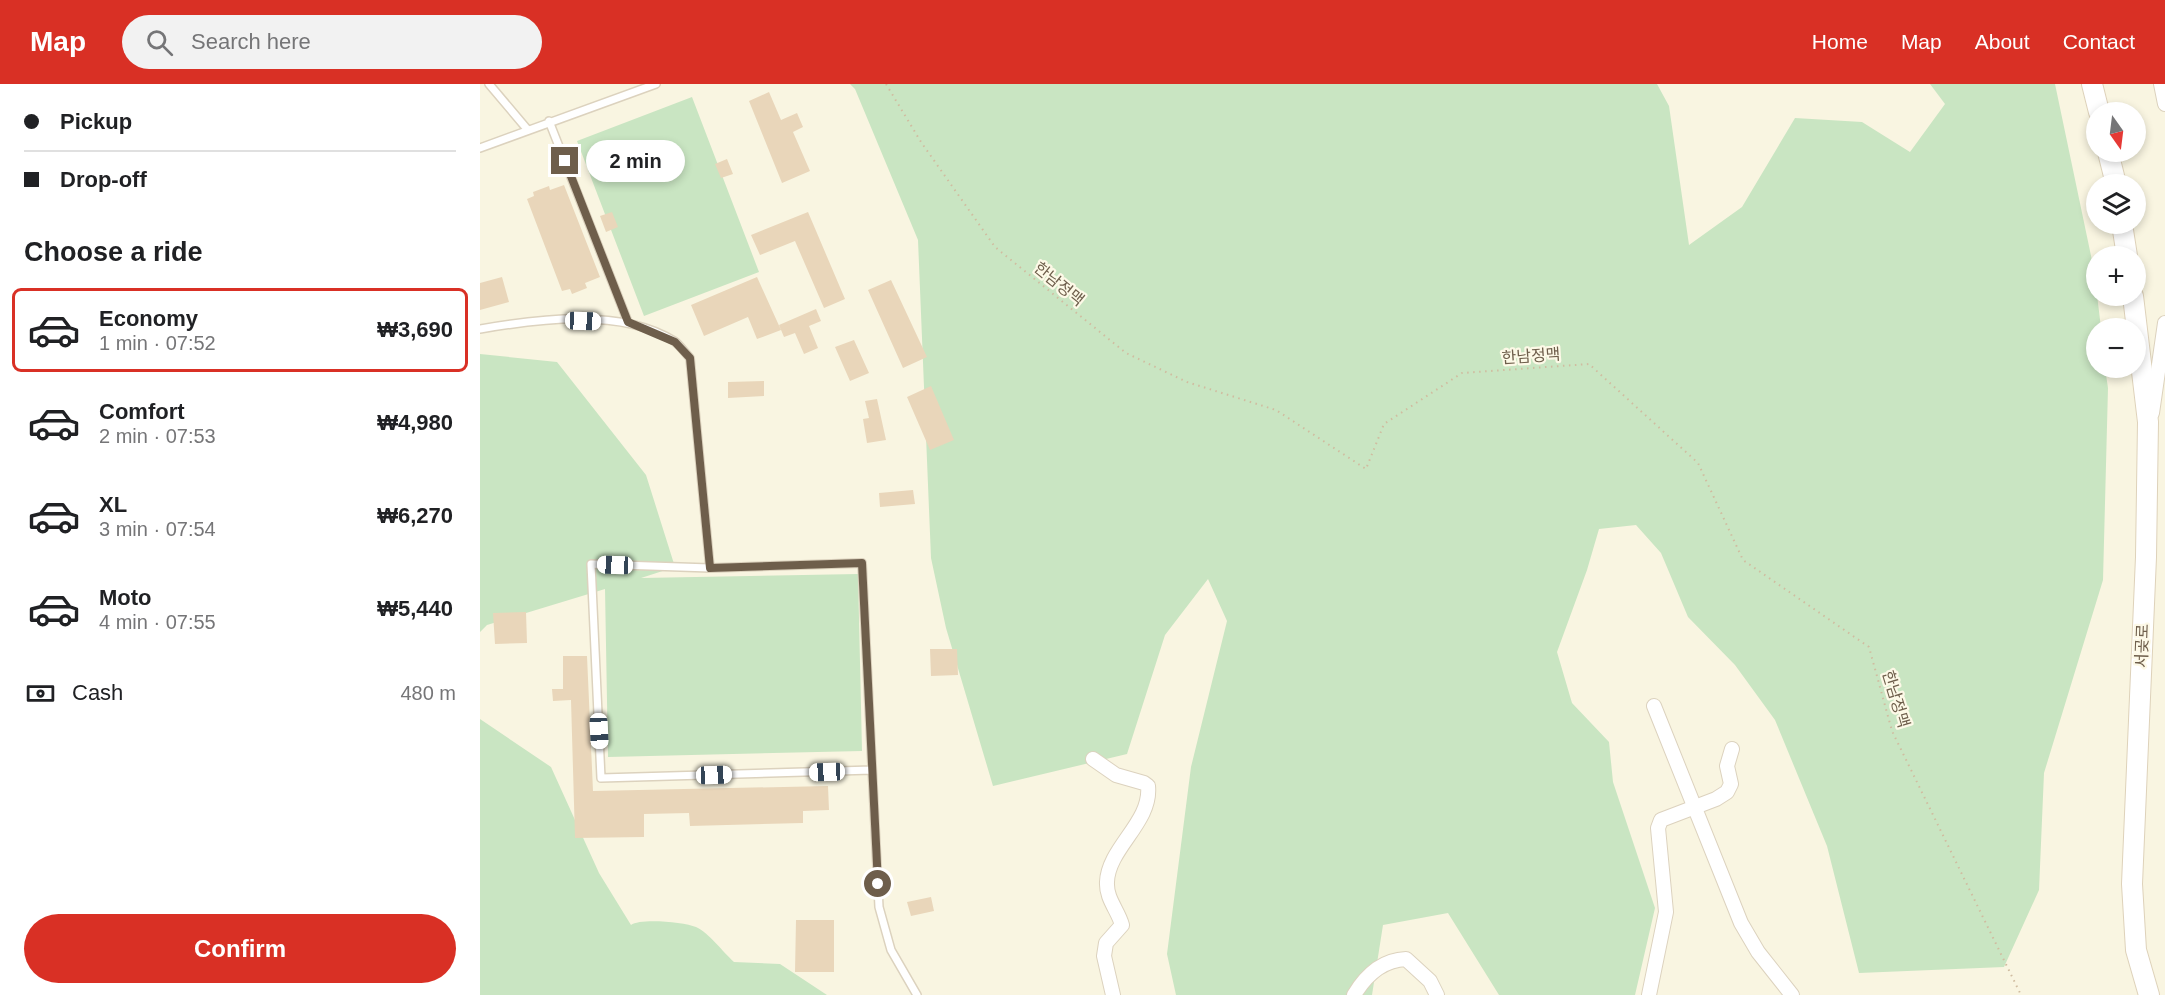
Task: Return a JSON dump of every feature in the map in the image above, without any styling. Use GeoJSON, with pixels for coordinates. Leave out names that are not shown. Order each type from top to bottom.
{"type":"FeatureCollection","features":[{"type":"Feature","properties":{"kind":"main road"},"geometry":{"type":"LineString","coordinates":[[2092,84],[2096,102]]}},
{"type":"Feature","properties":{"kind":"main road","name":"서곶로"},"geometry":{"type":"LineString","coordinates":[[2134,306],[2148,422],[2146,557],[2132,884],[2136,950],[2149,995]]}},
{"type":"Feature","properties":{"kind":"street"},"geometry":{"type":"LineString","coordinates":[[2161,84],[2165,104]]}},
{"type":"Feature","properties":{"kind":"street"},"geometry":{"type":"LineString","coordinates":[[2147,448],[2165,323]]}},
{"type":"Feature","properties":{"kind":"street"},"geometry":{"type":"LineString","coordinates":[[1654,706],[1741,923],[1758,952],[1792,995]]}},
{"type":"Feature","properties":{"kind":"street"},"geometry":{"type":"LineString","coordinates":[[1649,995],[1666,912],[1658,828],[1661,820],[1668,815],[1695,807],[1727,792],[1731,784],[1727,766],[1732,749]]}},
{"type":"Feature","properties":{"kind":"street"},"geometry":{"type":"LineString","coordinates":[[1093,759],[1116,775],[1144,783],[1148,786],[1149,793],[1136,825],[1109,869],[1106,883],[1110,903],[1122,925],[1106,943],[1104,956],[1113,995]]}},
{"type":"Feature","properties":{"kind":"street"},"geometry":{"type":"LineString","coordinates":[[1354,995],[1380,965],[1407,959],[1431,981],[1437,995]]}},
{"type":"Feature","properties":{"kind":"lane"},"geometry":{"type":"LineString","coordinates":[[489,84],[527,129]]}},
{"type":"Feature","properties":{"kind":"lane"},"geometry":{"type":"LineString","coordinates":[[480,148],[656,84]]}},
{"type":"Feature","properties":{"kind":"lane"},"geometry":{"type":"LineString","coordinates":[[549,121],[628,322]]}},
{"type":"Feature","properties":{"kind":"lane"},"geometry":{"type":"LineString","coordinates":[[480,329],[538,319],[628,322],[675,342],[690,358],[710,568]]}},
{"type":"Feature","properties":{"kind":"lane"},"geometry":{"type":"LineString","coordinates":[[872,770],[601,778],[591,564],[710,568],[862,563],[879,907],[891,950],[916,995]]}},
{"type":"Feature","properties":{"kind":"path","name":"한남정맥"},"geometry":{"type":"LineString","coordinates":[[886,84],[921,142],[995,247],[1125,352],[1187,382],[1276,410],[1366,469],[1384,424],[1462,373],[1589,364],[1698,463],[1743,560],[1869,647],[1892,731],[2021,995]]}},
{"type":"Feature","properties":{"kind":"green space"},"geometry":{"type":"Polygon","coordinates":[[[850,84],[1657,84],[1669,106],[1689,245],[1742,207],[1795,118],[1862,122],[1910,152],[1945,104],[1930,84],[2055,84],[2089,246],[2086,246],[2086,306],[2098,306],[2100,318],[2086,318],[2086,378],[2106,378],[2108,388],[2103,580],[2044,773],[2039,890],[2004,967],[1859,973],[1827,846],[1775,720],[1735,665],[1688,617],[1661,553],[1636,525],[1599,529],[1587,570],[1557,652],[1572,703],[1609,742],[1613,782],[1655,908],[1635,995],[1499,995],[1448,913],[1383,925],[1372,995],[1176,995],[1167,954],[1191,767],[1227,621],[1208,579],[1165,635],[1127,754],[993,786],[946,628],[931,558],[918,240],[855,89],[850,84]]]}},
{"type":"Feature","properties":{"kind":"green space"},"geometry":{"type":"Polygon","coordinates":[[[692,97],[759,272],[644,316],[577,141],[692,97]]]}},
{"type":"Feature","properties":{"kind":"green space"},"geometry":{"type":"Polygon","coordinates":[[[480,354],[557,362],[646,475],[675,567],[641,578],[858,574],[862,751],[608,757],[605,589],[487,625],[480,632],[480,354]]]}},
{"type":"Feature","properties":{"kind":"green space"},"geometry":{"type":"Polygon","coordinates":[[[480,719],[551,767],[599,873],[631,925],[662,921],[696,927],[711,938],[734,962],[780,964],[827,995],[480,995],[480,719]]]}},
{"type":"Feature","properties":{"kind":"building"},"geometry":{"type":"Polygon","coordinates":[[[769,92],[781,120],[797,113],[803,127],[793,132],[810,171],[782,183],[749,101],[769,92]]]}},
{"type":"Feature","properties":{"kind":"building"},"geometry":{"type":"Polygon","coordinates":[[[727,159],[733,174],[721,178],[715,164],[727,159]]]}},
{"type":"Feature","properties":{"kind":"building"},"geometry":{"type":"Polygon","coordinates":[[[564,185],[600,277],[585,283],[587,288],[572,294],[570,289],[562,291],[527,199],[534,196],[533,192],[549,186],[550,190],[564,185]]]}},
{"type":"Feature","properties":{"kind":"building"},"geometry":{"type":"Polygon","coordinates":[[[612,212],[618,227],[606,232],[600,216],[612,212]]]}},
{"type":"Feature","properties":{"kind":"building"},"geometry":{"type":"Polygon","coordinates":[[[808,212],[845,299],[824,308],[795,241],[760,255],[751,235],[808,212]]]}},
{"type":"Feature","properties":{"kind":"building"},"geometry":{"type":"Polygon","coordinates":[[[502,277],[509,302],[480,310],[480,283],[502,277]]]}},
{"type":"Feature","properties":{"kind":"building"},"geometry":{"type":"Polygon","coordinates":[[[757,277],[781,330],[757,339],[748,317],[704,336],[691,305],[757,277]]]}},
{"type":"Feature","properties":{"kind":"building"},"geometry":{"type":"Polygon","coordinates":[[[891,280],[927,357],[903,368],[868,290],[891,280]]]}},
{"type":"Feature","properties":{"kind":"building"},"geometry":{"type":"Polygon","coordinates":[[[816,309],[821,321],[809,326],[818,348],[804,354],[795,333],[784,337],[779,325],[816,309]]]}},
{"type":"Feature","properties":{"kind":"building"},"geometry":{"type":"Polygon","coordinates":[[[854,340],[869,373],[850,381],[835,347],[854,340]]]}},
{"type":"Feature","properties":{"kind":"building"},"geometry":{"type":"Polygon","coordinates":[[[764,381],[764,396],[728,398],[728,382],[764,381]]]}},
{"type":"Feature","properties":{"kind":"building"},"geometry":{"type":"Polygon","coordinates":[[[931,386],[954,440],[930,450],[907,397],[931,386]]]}},
{"type":"Feature","properties":{"kind":"building"},"geometry":{"type":"Polygon","coordinates":[[[877,399],[886,440],[867,443],[863,419],[869,418],[865,401],[877,399]]]}},
{"type":"Feature","properties":{"kind":"building"},"geometry":{"type":"Polygon","coordinates":[[[913,490],[915,504],[880,507],[879,493],[913,490]]]}},
{"type":"Feature","properties":{"kind":"building"},"geometry":{"type":"Polygon","coordinates":[[[526,612],[527,643],[495,644],[493,613],[526,612]]]}},
{"type":"Feature","properties":{"kind":"building"},"geometry":{"type":"Polygon","coordinates":[[[930,649],[957,649],[958,675],[931,676],[930,649]]]}},
{"type":"Feature","properties":{"kind":"building"},"geometry":{"type":"Polygon","coordinates":[[[563,656],[587,656],[593,791],[828,786],[829,810],[803,811],[803,823],[690,826],[689,813],[644,814],[644,837],[575,838],[571,700],[553,701],[552,689],[563,689],[563,656]]]}},
{"type":"Feature","properties":{"kind":"building"},"geometry":{"type":"Polygon","coordinates":[[[931,897],[934,911],[911,916],[907,902],[931,897]]]}},
{"type":"Feature","properties":{"kind":"building"},"geometry":{"type":"Polygon","coordinates":[[[796,920],[834,920],[834,972],[795,972],[796,920]]]}},
{"type":"Feature","properties":{"kind":"route"},"geometry":{"type":"LineString","coordinates":[[565,161],[628,322],[675,342],[690,358],[710,568],[862,563],[878,884]]}}]}
